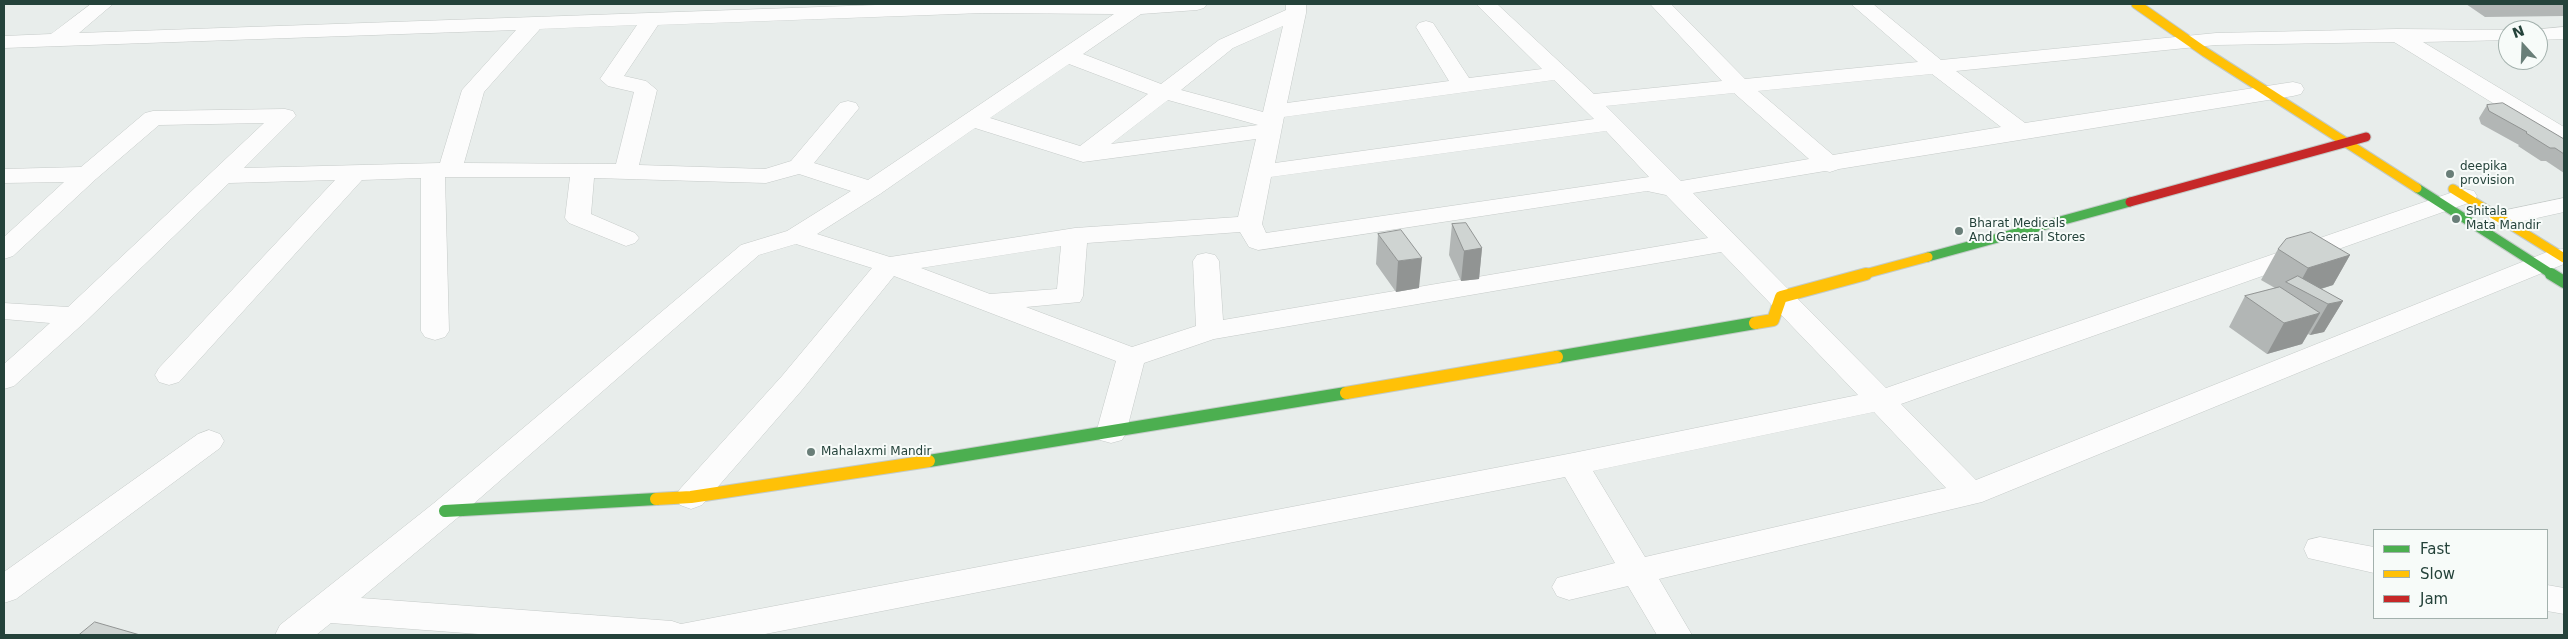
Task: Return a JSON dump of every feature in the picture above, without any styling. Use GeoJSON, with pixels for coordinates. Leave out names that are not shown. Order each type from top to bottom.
{"type":"FeatureCollection","features":[{"type":"Feature","properties":{"kind":"street"},"geometry":{"type":"LineString","coordinates":[[58,39],[103,4]]}},
{"type":"Feature","properties":{"kind":"street"},"geometry":{"type":"LineString","coordinates":[[478,25],[498,4]]}},
{"type":"Feature","properties":{"kind":"street"},"geometry":{"type":"LineString","coordinates":[[4,42],[984,5],[1136,8],[1197,4]]}},
{"type":"Feature","properties":{"kind":"street"},"geometry":{"type":"LineString","coordinates":[[1486,4],[1589,100],[1610,124],[1781,297],[1879,401],[1971,494]]}},
{"type":"Feature","properties":{"kind":"street"},"geometry":{"type":"LineString","coordinates":[[1660,4],[1739,86],[1830,165]]}},
{"type":"Feature","properties":{"kind":"street"},"geometry":{"type":"LineString","coordinates":[[1861,4],[1936,66],[2020,131]]}},
{"type":"Feature","properties":{"kind":"street"},"geometry":{"type":"LineString","coordinates":[[2136,4],[2209,40],[2285,89],[2345,142],[2501,218],[2557,265]]}},
{"type":"Feature","properties":{"kind":"street"},"geometry":{"type":"LineString","coordinates":[[292,635],[445,511],[750,250],[796,236],[871,189],[1136,8]]}},
{"type":"Feature","properties":{"kind":"street"},"geometry":{"type":"LineString","coordinates":[[1296,8],[1249,224],[1258,242],[1648,184],[1676,190],[2020,131],[2285,89]]}},
{"type":"Feature","properties":{"kind":"street"},"geometry":{"type":"LineString","coordinates":[[1082,155],[1226,44],[1296,8]]}},
{"type":"Feature","properties":{"kind":"street"},"geometry":{"type":"LineString","coordinates":[[626,171],[646,90],[642,86],[616,82],[611,79],[652,19]]}},
{"type":"Feature","properties":{"kind":"street"},"geometry":{"type":"LineString","coordinates":[[436,331],[442,171],[473,90],[534,23]]}},
{"type":"Feature","properties":{"kind":"street"},"geometry":{"type":"LineString","coordinates":[[1426,27],[1463,86]]}},
{"type":"Feature","properties":{"kind":"street"},"geometry":{"type":"LineString","coordinates":[[2548,34],[2564,33]]}},
{"type":"Feature","properties":{"kind":"street"},"geometry":{"type":"LineString","coordinates":[[1589,100],[2209,40],[2498,34]]}},
{"type":"Feature","properties":{"kind":"street"},"geometry":{"type":"LineString","coordinates":[[2397,36],[2564,137]]}},
{"type":"Feature","properties":{"kind":"street"},"geometry":{"type":"LineString","coordinates":[[4,58],[27,42]]}},
{"type":"Feature","properties":{"kind":"street"},"geometry":{"type":"LineString","coordinates":[[1066,55],[1163,92],[1271,121]]}},
{"type":"Feature","properties":{"kind":"street"},"geometry":{"type":"LineString","coordinates":[[973,120],[1082,155],[1463,86],[1559,73]]}},
{"type":"Feature","properties":{"kind":"street"},"geometry":{"type":"LineString","coordinates":[[222,176],[355,172],[583,170],[766,176],[799,166],[848,108]]}},
{"type":"Feature","properties":{"kind":"street"},"geometry":{"type":"LineString","coordinates":[[4,251],[87,174],[153,118],[285,116],[75,316],[4,379]]}},
{"type":"Feature","properties":{"kind":"street"},"geometry":{"type":"LineString","coordinates":[[1260,172],[1610,124]]}},
{"type":"Feature","properties":{"kind":"street"},"geometry":{"type":"LineString","coordinates":[[1781,297],[2345,142],[2370,139],[2350,126]]}},
{"type":"Feature","properties":{"kind":"street"},"geometry":{"type":"LineString","coordinates":[[799,166],[871,189]]}},
{"type":"Feature","properties":{"kind":"street"},"geometry":{"type":"LineString","coordinates":[[583,170],[578,218],[626,238]]}},
{"type":"Feature","properties":{"kind":"street"},"geometry":{"type":"LineString","coordinates":[[169,376],[355,172]]}},
{"type":"Feature","properties":{"kind":"street"},"geometry":{"type":"LineString","coordinates":[[4,176],[87,174]]}},
{"type":"Feature","properties":{"kind":"street"},"geometry":{"type":"LineString","coordinates":[[2449,194],[2557,265]]}},
{"type":"Feature","properties":{"kind":"street"},"geometry":{"type":"LineString","coordinates":[[690,635],[1573,464],[1879,401],[2449,194]]}},
{"type":"Feature","properties":{"kind":"street"},"geometry":{"type":"LineString","coordinates":[[2501,218],[2564,205]]}},
{"type":"Feature","properties":{"kind":"street"},"geometry":{"type":"LineString","coordinates":[[691,497],[792,383],[889,265],[1075,236],[1249,224]]}},
{"type":"Feature","properties":{"kind":"street"},"geometry":{"type":"LineString","coordinates":[[796,236],[889,265],[1131,357],[1210,331],[1727,243]]}},
{"type":"Feature","properties":{"kind":"street"},"geometry":{"type":"LineString","coordinates":[[987,301],[1070,296],[1075,236]]}},
{"type":"Feature","properties":{"kind":"street"},"geometry":{"type":"LineString","coordinates":[[1206,261],[1210,331]]}},
{"type":"Feature","properties":{"kind":"street"},"geometry":{"type":"LineString","coordinates":[[1569,587],[1971,494],[2557,265]]}},
{"type":"Feature","properties":{"kind":"street"},"geometry":{"type":"LineString","coordinates":[[445,511],[691,497],[1111,433],[1773,320],[1781,297]]}},
{"type":"Feature","properties":{"kind":"street"},"geometry":{"type":"LineString","coordinates":[[4,311],[75,316]]}},
{"type":"Feature","properties":{"kind":"street"},"geometry":{"type":"LineString","coordinates":[[1111,433],[1131,357]]}},
{"type":"Feature","properties":{"kind":"street"},"geometry":{"type":"LineString","coordinates":[[4,590],[209,441]]}},
{"type":"Feature","properties":{"kind":"street"},"geometry":{"type":"LineString","coordinates":[[1573,464],[1675,635]]}},
{"type":"Feature","properties":{"kind":"street"},"geometry":{"type":"LineString","coordinates":[[2320,548],[2373,560]]}},
{"type":"Feature","properties":{"kind":"street"},"geometry":{"type":"LineString","coordinates":[[2548,598],[2564,602]]}},
{"type":"Feature","properties":{"kind":"street"},"geometry":{"type":"LineString","coordinates":[[326,609],[672,635]]}},
{"type":"Feature","properties":{"kind":"building"},"geometry":{"type":"Polygon","coordinates":[[[2503,103],[2564,139],[2564,154],[2555,148],[2550,148],[2527,132],[2489,111],[2487,105],[2503,103]]]}},
{"type":"Feature","properties":{"kind":"building"},"geometry":{"type":"Polygon","coordinates":[[[1466,223],[1482,248],[1464,251],[1452,224],[1466,223]]]}},
{"type":"Feature","properties":{"kind":"building"},"geometry":{"type":"Polygon","coordinates":[[[1401,230],[1422,258],[1398,261],[1378,234],[1401,230]]]}},
{"type":"Feature","properties":{"kind":"building"},"geometry":{"type":"Polygon","coordinates":[[[2311,232],[2350,255],[2308,268],[2278,249],[2286,239],[2311,232]]]}},
{"type":"Feature","properties":{"kind":"building"},"geometry":{"type":"Polygon","coordinates":[[[2298,276],[2343,301],[2328,304],[2286,282],[2298,276]]]}},
{"type":"Feature","properties":{"kind":"building"},"geometry":{"type":"Polygon","coordinates":[[[2280,287],[2320,313],[2284,323],[2245,296],[2280,287]]]}},
{"type":"Feature","properties":{"kind":"building"},"geometry":{"type":"Polygon","coordinates":[[[95,622],[140,635],[79,635],[95,622]]]}},
{"type":"Feature","properties":{"kind":"traffic: fast"},"geometry":{"type":"LineString","coordinates":[[2417,188],[2564,282]]}},
{"type":"Feature","properties":{"kind":"traffic: fast"},"geometry":{"type":"LineString","coordinates":[[1928,257],[2130,202]]}},
{"type":"Feature","properties":{"kind":"traffic: fast"},"geometry":{"type":"LineString","coordinates":[[1557,357],[1755,323]]}},
{"type":"Feature","properties":{"kind":"traffic: fast"},"geometry":{"type":"LineString","coordinates":[[929,461],[1111,433],[1346,393]]}},
{"type":"Feature","properties":{"kind":"traffic: fast"},"geometry":{"type":"LineString","coordinates":[[445,511],[656,499]]}},
{"type":"Feature","properties":{"kind":"traffic: slow"},"geometry":{"type":"LineString","coordinates":[[2136,4],[2205,52],[2417,188]]}},
{"type":"Feature","properties":{"kind":"traffic: slow"},"geometry":{"type":"LineString","coordinates":[[2453,189],[2564,258]]}},
{"type":"Feature","properties":{"kind":"traffic: slow"},"geometry":{"type":"LineString","coordinates":[[1755,323],[1773,320],[1781,297],[1928,257]]}},
{"type":"Feature","properties":{"kind":"traffic: slow"},"geometry":{"type":"LineString","coordinates":[[1346,393],[1557,357]]}},
{"type":"Feature","properties":{"kind":"traffic: slow"},"geometry":{"type":"LineString","coordinates":[[656,499],[691,497],[929,461]]}},
{"type":"Feature","properties":{"kind":"traffic: jam"},"geometry":{"type":"LineString","coordinates":[[2130,202],[2366,137]]}},
{"type":"Feature","properties":{"kind":"place","name":"deepika provision"},"geometry":{"type":"Point","coordinates":[2450,174]}},
{"type":"Feature","properties":{"kind":"place","name":"Shitala Mata Mandir"},"geometry":{"type":"Point","coordinates":[2456,219]}},
{"type":"Feature","properties":{"kind":"place","name":"Bharat Medicals And General Stores"},"geometry":{"type":"Point","coordinates":[1959,231]}},
{"type":"Feature","properties":{"kind":"place","name":"Mahalaxmi Mandir"},"geometry":{"type":"Point","coordinates":[811,452]}}]}
